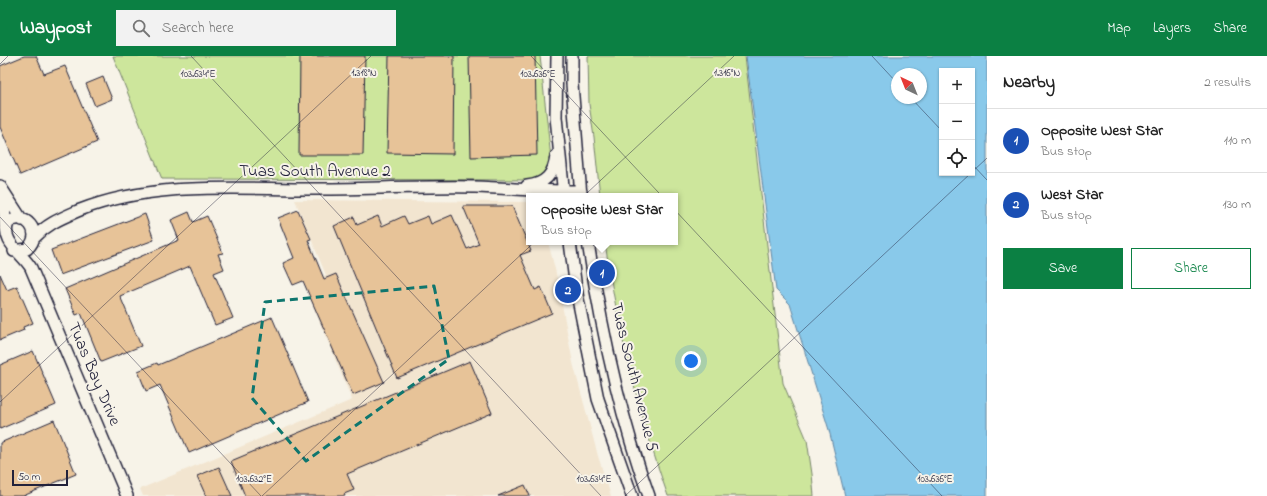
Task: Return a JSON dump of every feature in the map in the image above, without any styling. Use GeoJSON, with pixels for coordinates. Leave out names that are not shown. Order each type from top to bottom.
{"type":"FeatureCollection","features":[{"type":"Feature","properties":{"kind":"street"},"geometry":{"type":"LineString","coordinates":[[557,56],[556,117],[564,193]]}},
{"type":"Feature","properties":{"kind":"street"},"geometry":{"type":"LineString","coordinates":[[572,56],[572,84],[581,193]]}},
{"type":"Feature","properties":{"kind":"street"},"geometry":{"type":"LineString","coordinates":[[510,188],[539,184],[547,179],[554,170],[559,146]]}},
{"type":"Feature","properties":{"kind":"street","name":"Tuas South Avenue 2"},"geometry":{"type":"LineString","coordinates":[[34,240],[43,229],[55,221],[90,206],[140,193],[189,188],[313,189],[467,187],[510,188],[556,193]]}},
{"type":"Feature","properties":{"kind":"street"},"geometry":{"type":"LineString","coordinates":[[522,189],[531,193]]}},
{"type":"Feature","properties":{"kind":"street"},"geometry":{"type":"LineString","coordinates":[[2,190],[25,221],[34,230],[34,240],[24,250],[9,250],[4,242],[2,190]]}},
{"type":"Feature","properties":{"kind":"street"},"geometry":{"type":"LineString","coordinates":[[3,230],[12,221],[25,221]]}},
{"type":"Feature","properties":{"kind":"street","name":"Tuas South Avenue 2"},"geometry":{"type":"LineString","coordinates":[[25,221],[55,221]]}},
{"type":"Feature","properties":{"kind":"street","name":"Tuas Bay Drive"},"geometry":{"type":"LineString","coordinates":[[30,266],[34,240]]}},
{"type":"Feature","properties":{"kind":"street","name":"Tuas South Avenue 5"},"geometry":{"type":"LineString","coordinates":[[570,245],[576,289],[598,399],[632,496]]}},
{"type":"Feature","properties":{"kind":"street","name":"Tuas South Avenue 5"},"geometry":{"type":"LineString","coordinates":[[588,245],[599,312],[618,394],[649,496]]}},
{"type":"Feature","properties":{"kind":"street","name":"Tuas Bay Drive"},"geometry":{"type":"LineString","coordinates":[[9,250],[30,266],[127,496]]}},
{"type":"Feature","properties":{"kind":"highlighted area"},"geometry":{"type":"Polygon","coordinates":[[[434,286],[449,359],[306,461],[252,398],[265,302],[434,286]]]}},
{"type":"Feature","properties":{"kind":"shaded area"},"geometry":{"type":"Polygon","coordinates":[[[295,200],[526,202],[526,245],[549,245],[556,273],[573,363],[598,456],[611,496],[143,496],[140,489],[352,400],[304,284],[326,275],[295,200]]]}},
{"type":"Feature","properties":{"kind":"green space"},"geometry":{"type":"Polygon","coordinates":[[[113,56],[540,56],[552,168],[538,180],[162,179],[113,56]]]}},
{"type":"Feature","properties":{"kind":"green space"},"geometry":{"type":"Polygon","coordinates":[[[588,56],[745,56],[783,383],[807,440],[814,496],[668,496],[638,402],[630,370],[616,306],[605,245],[678,245],[678,193],[600,193],[589,104],[588,56]]]}},
{"type":"Feature","properties":{"kind":"water"},"geometry":{"type":"Polygon","coordinates":[[[746,56],[987,56],[987,496],[845,496],[829,430],[790,304],[776,290],[746,56]]]}},
{"type":"Feature","properties":{"kind":"building"},"geometry":{"type":"Polygon","coordinates":[[[24,56],[36,56],[44,74],[65,66],[97,142],[20,175],[0,127],[0,66],[24,56]]]}},
{"type":"Feature","properties":{"kind":"building"},"geometry":{"type":"Polygon","coordinates":[[[300,56],[365,56],[363,155],[299,155],[300,56]]]}},
{"type":"Feature","properties":{"kind":"building"},"geometry":{"type":"Polygon","coordinates":[[[389,56],[454,56],[453,154],[387,153],[389,56]]]}},
{"type":"Feature","properties":{"kind":"building"},"geometry":{"type":"Polygon","coordinates":[[[469,56],[535,56],[537,155],[471,157],[469,56]]]}},
{"type":"Feature","properties":{"kind":"building"},"geometry":{"type":"Polygon","coordinates":[[[103,77],[112,99],[95,106],[86,84],[103,77]]]}},
{"type":"Feature","properties":{"kind":"building"},"geometry":{"type":"Polygon","coordinates":[[[463,206],[512,206],[526,239],[526,245],[528,245],[531,251],[520,255],[535,290],[541,287],[552,313],[397,378],[334,226],[354,217],[357,225],[378,216],[382,226],[404,216],[408,224],[428,216],[431,224],[452,215],[467,249],[479,244],[463,206]]]}},
{"type":"Feature","properties":{"kind":"building"},"geometry":{"type":"Polygon","coordinates":[[[298,210],[311,239],[308,240],[324,279],[336,274],[384,382],[353,395],[303,281],[293,285],[283,263],[294,258],[278,218],[298,210]]]}},
{"type":"Feature","properties":{"kind":"building"},"geometry":{"type":"Polygon","coordinates":[[[189,212],[193,222],[207,216],[223,253],[218,254],[224,269],[214,273],[233,318],[215,325],[190,266],[120,296],[141,346],[101,362],[81,313],[76,315],[65,289],[179,240],[171,220],[189,212]]]}},
{"type":"Feature","properties":{"kind":"building"},"geometry":{"type":"Polygon","coordinates":[[[145,214],[154,240],[60,275],[51,250],[145,214]]]}},
{"type":"Feature","properties":{"kind":"building"},"geometry":{"type":"Polygon","coordinates":[[[0,274],[7,290],[17,286],[33,323],[23,327],[24,330],[0,340],[0,274]]]}},
{"type":"Feature","properties":{"kind":"building"},"geometry":{"type":"Polygon","coordinates":[[[272,317],[308,402],[189,453],[160,385],[146,391],[138,371],[157,363],[158,365],[272,317]]]}},
{"type":"Feature","properties":{"kind":"building"},"geometry":{"type":"Polygon","coordinates":[[[33,351],[56,405],[0,429],[0,365],[33,351]]]}},
{"type":"Feature","properties":{"kind":"building"},"geometry":{"type":"Polygon","coordinates":[[[470,361],[492,413],[347,474],[354,490],[344,494],[345,496],[245,496],[231,461],[470,361]]]}},
{"type":"Feature","properties":{"kind":"building"},"geometry":{"type":"Polygon","coordinates":[[[54,420],[76,474],[23,496],[0,496],[0,443],[54,420]]]}},
{"type":"Feature","properties":{"kind":"building"},"geometry":{"type":"Polygon","coordinates":[[[219,467],[232,496],[206,496],[197,476],[219,467]]]}},
{"type":"Feature","properties":{"kind":"building"},"geometry":{"type":"Polygon","coordinates":[[[525,485],[530,496],[498,496],[525,485]]]}},
{"type":"Feature","properties":{"kind":"place","name":"Opposite West Star"},"geometry":{"type":"Point","coordinates":[602,273]}},
{"type":"Feature","properties":{"kind":"place","name":"West Star"},"geometry":{"type":"Point","coordinates":[568,290]}}]}
